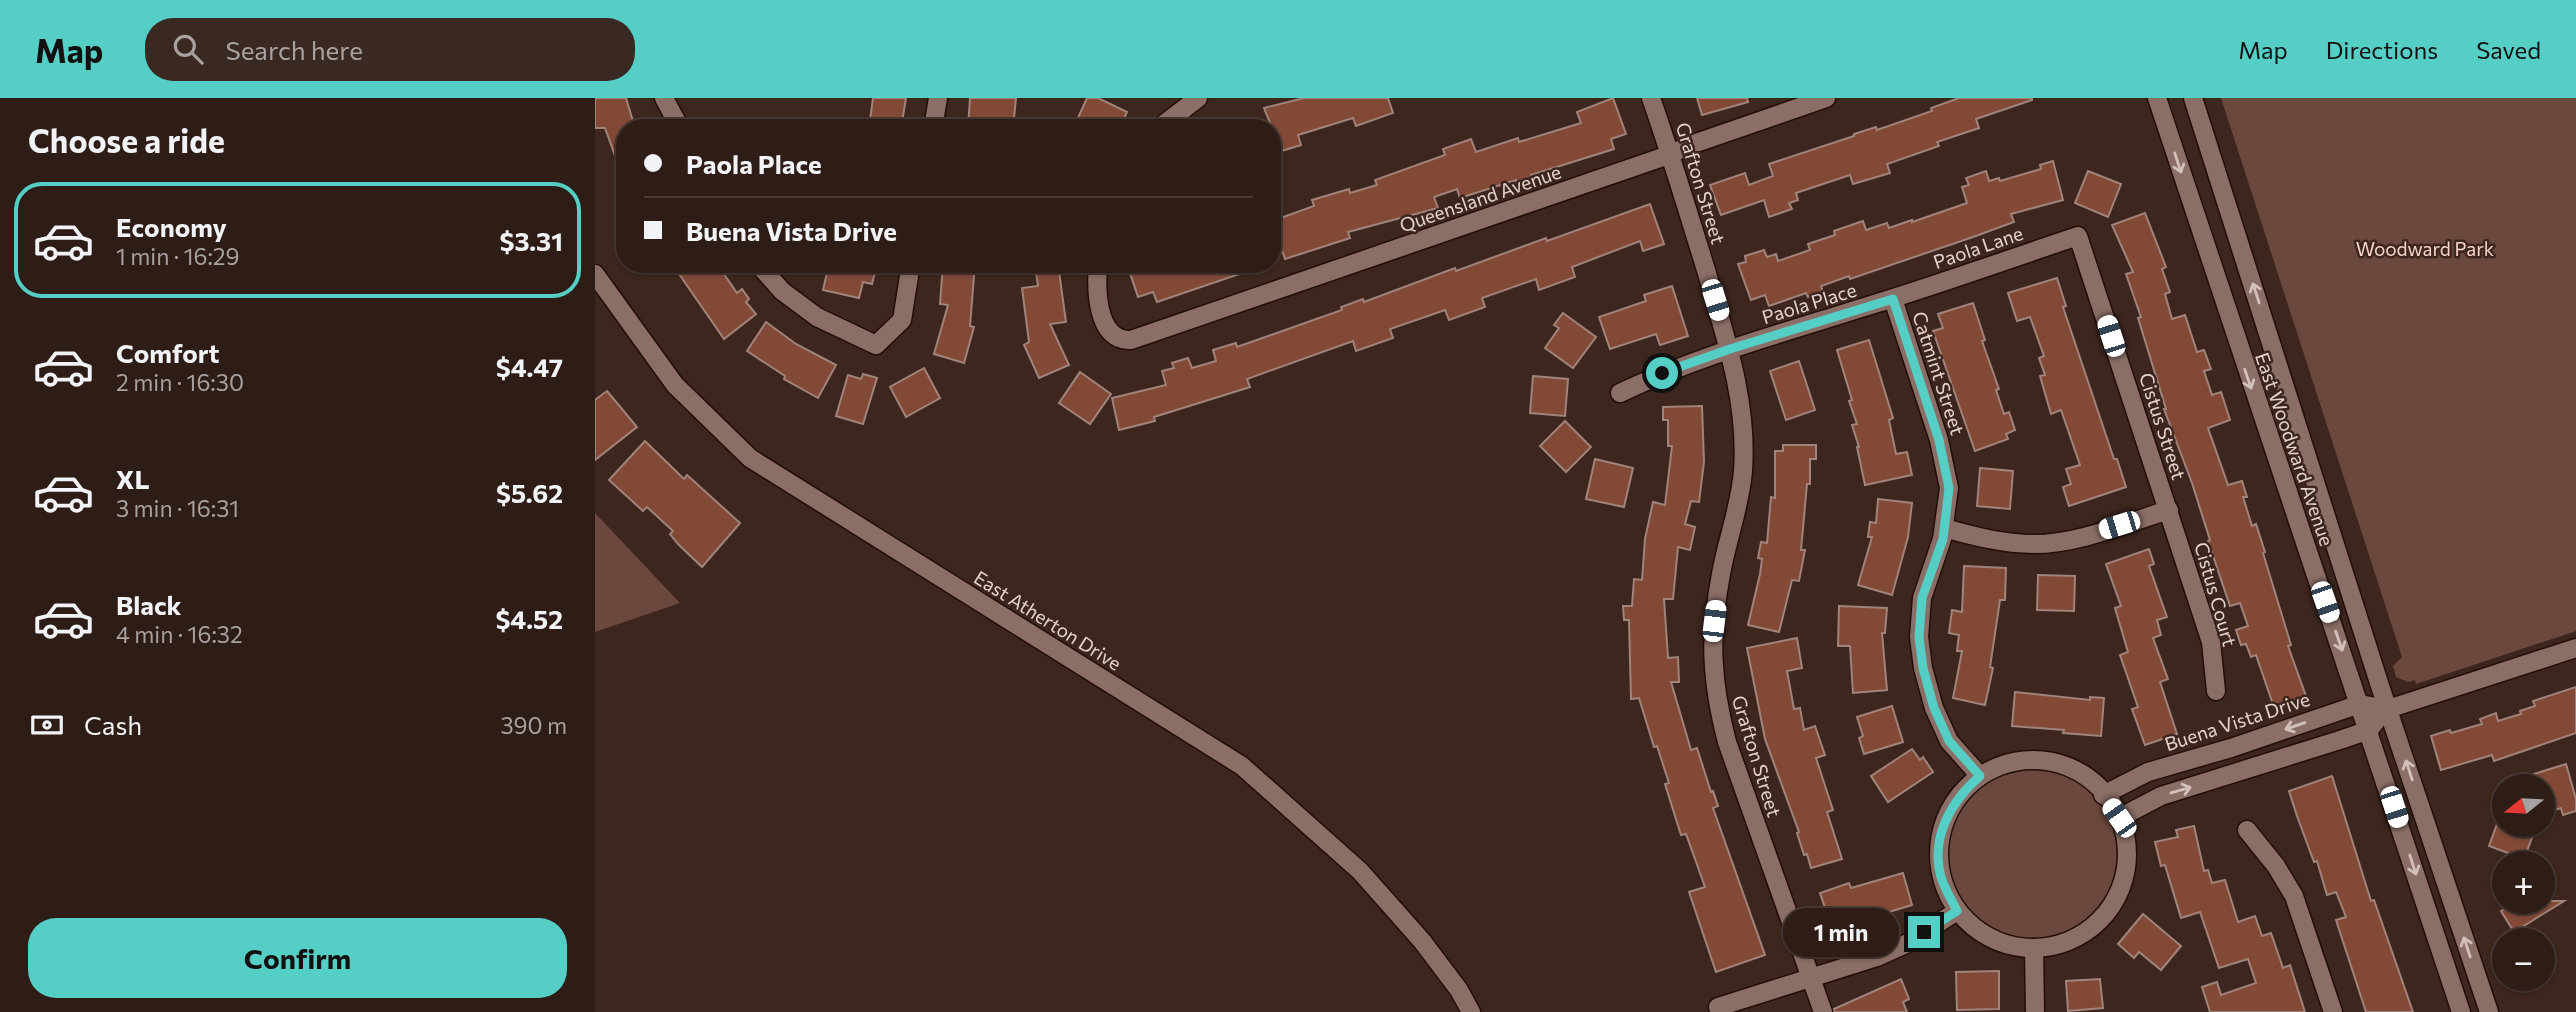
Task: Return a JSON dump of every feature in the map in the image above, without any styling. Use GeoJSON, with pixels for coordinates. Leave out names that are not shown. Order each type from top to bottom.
{"type":"FeatureCollection","features":[{"type":"Feature","properties":{"kind":"street"},"geometry":{"type":"LineString","coordinates":[[664,98],[675,119]]}},
{"type":"Feature","properties":{"kind":"street"},"geometry":{"type":"LineString","coordinates":[[934,119],[938,98]]}},
{"type":"Feature","properties":{"kind":"street"},"geometry":{"type":"LineString","coordinates":[[1171,119],[1199,98]]}},
{"type":"Feature","properties":{"kind":"street","name":"Grafton Street"},"geometry":{"type":"LineString","coordinates":[[1651,98],[1730,349],[1742,410],[1743,471],[1736,520],[1721,573],[1714,621],[1712,662],[1717,701],[1727,742],[1753,819],[1823,1012]]}},
{"type":"Feature","properties":{"kind":"street","name":"Queensland Avenue"},"geometry":{"type":"LineString","coordinates":[[1098,273],[1099,303],[1103,320],[1112,334],[1123,340],[1146,335],[1826,98]]}},
{"type":"Feature","properties":{"kind":"street","name":"East Woodward Avenue"},"geometry":{"type":"LineString","coordinates":[[2157,98],[2251,389],[2369,730],[2461,1012]]}},
{"type":"Feature","properties":{"kind":"street","name":"East Woodward Avenue"},"geometry":{"type":"LineString","coordinates":[[2193,98],[2388,709],[2489,1012]]}},
{"type":"Feature","properties":{"kind":"street","name":"Paola Lane"},"geometry":{"type":"LineString","coordinates":[[1893,299],[2078,236]]}},
{"type":"Feature","properties":{"kind":"street","name":"Cistus Street"},"geometry":{"type":"LineString","coordinates":[[2078,236],[2169,510]]}},
{"type":"Feature","properties":{"kind":"street"},"geometry":{"type":"LineString","coordinates":[[766,273],[782,291],[817,317],[876,345],[901,320],[909,273]]}},
{"type":"Feature","properties":{"kind":"street","name":"East Atherton Drive"},"geometry":{"type":"LineString","coordinates":[[595,274],[675,385],[750,458],[1242,766],[1360,872],[1422,941],[1459,990],[1471,1012]]}},
{"type":"Feature","properties":{"kind":"street","name":"Paola Place"},"geometry":{"type":"LineString","coordinates":[[1620,393],[1662,373],[1730,349],[1893,299]]}},
{"type":"Feature","properties":{"kind":"street","name":"Catmint Street"},"geometry":{"type":"LineString","coordinates":[[1893,299],[1939,440],[1949,488],[1943,539],[1922,598],[1919,637],[1923,668],[1934,708],[1949,741],[1980,776]]}},
{"type":"Feature","properties":{"kind":"street"},"geometry":{"type":"LineString","coordinates":[[1944,528],[1999,542],[2034,544],[2069,541],[2169,510]]}},
{"type":"Feature","properties":{"kind":"street","name":"Cistus Court"},"geometry":{"type":"LineString","coordinates":[[2169,510],[2211,642],[2216,691]]}},
{"type":"Feature","properties":{"kind":"street","name":"Buena Vista Drive"},"geometry":{"type":"LineString","coordinates":[[2103,795],[2148,772],[2231,748],[2360,704],[2388,709],[2576,648]]}},
{"type":"Feature","properties":{"kind":"street","name":"Buena Vista Drive"},"geometry":{"type":"LineString","coordinates":[[2119,818],[2161,796],[2369,730],[2388,709]]}},
{"type":"Feature","properties":{"kind":"street"},"geometry":{"type":"LineString","coordinates":[[2026,760],[2056,762],[2073,769],[2096,785],[2103,795],[2119,818],[2127,853],[2125,876],[2115,900],[2100,921],[2085,933],[2069,942],[2017,948],[1994,941],[1957,911],[1942,879],[1938,854],[1940,835],[1951,808],[1962,792],[1980,776],[2005,764],[2026,760]]}},
{"type":"Feature","properties":{"kind":"street"},"geometry":{"type":"LineString","coordinates":[[2247,830],[2276,866],[2294,896],[2333,1012]]}},
{"type":"Feature","properties":{"kind":"street"},"geometry":{"type":"LineString","coordinates":[[1718,1007],[1877,957],[1908,943],[1957,911]]}},
{"type":"Feature","properties":{"kind":"street"},"geometry":{"type":"LineString","coordinates":[[2034,948],[2035,1012]]}},
{"type":"Feature","properties":{"kind":"green space","name":"Woodward Park"},"geometry":{"type":"Polygon","coordinates":[[[2221,98],[2576,98],[2576,631],[2416,684],[2415,680],[2408,682],[2396,677],[2393,666],[2402,657],[2221,98]]]}},
{"type":"Feature","properties":{"kind":"green space"},"geometry":{"type":"Polygon","coordinates":[[[595,513],[680,603],[595,632],[595,513]]]}},
{"type":"Feature","properties":{"kind":"green space"},"geometry":{"type":"Polygon","coordinates":[[[2032,768],[2065,774],[2092,793],[2111,820],[2117,853],[2111,886],[2092,913],[2065,932],[2032,938],[1999,932],[1972,913],[1953,886],[1947,853],[1953,820],[1972,793],[1999,774],[2032,768]]]}},
{"type":"Feature","properties":{"kind":"building"},"geometry":{"type":"Polygon","coordinates":[[[595,98],[626,98],[632,119],[616,119],[616,159],[605,128],[595,128],[595,98]]]}},
{"type":"Feature","properties":{"kind":"building"},"geometry":{"type":"Polygon","coordinates":[[[873,98],[906,98],[902,119],[870,119],[873,98]]]}},
{"type":"Feature","properties":{"kind":"building"},"geometry":{"type":"Polygon","coordinates":[[[970,98],[1016,98],[1014,119],[969,119],[970,98]]]}},
{"type":"Feature","properties":{"kind":"building"},"geometry":{"type":"Polygon","coordinates":[[[1087,98],[1098,98],[1127,112],[1124,119],[1077,119],[1087,98]]]}},
{"type":"Feature","properties":{"kind":"building"},"geometry":{"type":"Polygon","coordinates":[[[1304,98],[1388,98],[1393,113],[1356,126],[1353,118],[1298,135],[1301,145],[1281,151],[1281,119],[1268,119],[1264,108],[1304,98]]]}},
{"type":"Feature","properties":{"kind":"building"},"geometry":{"type":"Polygon","coordinates":[[[1613,98],[1626,134],[1611,139],[1614,149],[1531,175],[1532,179],[1517,184],[1516,180],[1460,198],[1457,189],[1434,197],[1438,208],[1348,232],[1350,238],[1285,259],[1281,247],[1281,218],[1314,206],[1312,200],[1349,189],[1350,193],[1377,185],[1375,180],[1445,155],[1443,149],[1471,139],[1476,152],[1518,138],[1519,142],[1581,123],[1577,112],[1613,98]]]}},
{"type":"Feature","properties":{"kind":"building"},"geometry":{"type":"Polygon","coordinates":[[[1697,98],[1747,98],[1748,102],[1702,115],[1697,98]]]}},
{"type":"Feature","properties":{"kind":"building"},"geometry":{"type":"Polygon","coordinates":[[[1959,98],[2032,100],[1976,119],[1979,128],[1937,142],[1939,146],[1887,164],[1890,173],[1853,184],[1850,175],[1796,193],[1798,200],[1789,203],[1792,209],[1769,217],[1764,200],[1721,215],[1710,185],[1745,173],[1749,185],[1773,176],[1769,164],[1854,134],[1876,127],[1877,130],[1932,111],[1931,108],[1959,98]]]}},
{"type":"Feature","properties":{"kind":"building"},"geometry":{"type":"Polygon","coordinates":[[[2053,161],[2063,200],[2011,214],[2014,222],[1973,237],[1850,279],[1849,276],[1821,286],[1823,292],[1808,297],[1806,293],[1769,306],[1765,295],[1751,300],[1738,264],[1746,262],[1745,256],[1764,250],[1767,257],[1776,254],[1778,261],[1810,250],[1808,244],[1835,235],[1834,231],[1863,221],[1866,230],[1887,223],[1889,228],[1912,222],[1967,203],[1962,187],[1969,185],[1966,178],[1986,171],[1989,181],[1999,178],[2000,181],[2041,169],[2040,165],[2053,161]]]}},
{"type":"Feature","properties":{"kind":"building"},"geometry":{"type":"Polygon","coordinates":[[[2088,171],[2121,184],[2108,217],[2075,203],[2088,171]]]}},
{"type":"Feature","properties":{"kind":"building"},"geometry":{"type":"Polygon","coordinates":[[[1650,204],[1664,244],[1643,251],[1640,241],[1572,267],[1575,277],[1539,290],[1536,279],[1482,298],[1485,307],[1449,320],[1445,310],[1390,329],[1393,338],[1356,351],[1353,341],[1247,379],[1250,387],[1154,417],[1155,421],[1119,430],[1112,398],[1166,385],[1162,371],[1174,368],[1172,363],[1188,358],[1192,368],[1216,361],[1213,350],[1236,343],[1237,347],[1342,310],[1341,307],[1363,299],[1364,302],[1455,268],[1456,271],[1650,204]]]}},
{"type":"Feature","properties":{"kind":"building"},"geometry":{"type":"Polygon","coordinates":[[[2145,213],[2166,267],[2162,269],[2170,292],[2165,294],[2172,319],[2185,315],[2197,352],[2204,350],[2211,369],[2204,371],[2212,395],[2221,392],[2230,420],[2208,428],[2228,485],[2242,481],[2247,497],[2243,497],[2252,526],[2256,524],[2265,552],[2263,553],[2291,645],[2288,646],[2307,699],[2275,710],[2256,655],[2251,657],[2246,644],[2241,645],[2236,630],[2248,626],[2240,603],[2230,606],[2192,483],[2164,409],[2138,318],[2141,317],[2126,274],[2133,272],[2112,225],[2145,213]]]}},
{"type":"Feature","properties":{"kind":"building"},"geometry":{"type":"Polygon","coordinates":[[[678,273],[723,273],[737,293],[742,289],[749,299],[746,302],[756,314],[724,339],[678,273]]]}},
{"type":"Feature","properties":{"kind":"building"},"geometry":{"type":"Polygon","coordinates":[[[827,273],[875,273],[872,284],[863,282],[859,298],[823,290],[827,273]]]}},
{"type":"Feature","properties":{"kind":"building"},"geometry":{"type":"Polygon","coordinates":[[[942,273],[974,273],[970,326],[974,327],[964,363],[934,354],[948,305],[940,304],[942,273]]]}},
{"type":"Feature","properties":{"kind":"building"},"geometry":{"type":"Polygon","coordinates":[[[1036,273],[1059,273],[1066,322],[1050,324],[1069,365],[1039,378],[1024,345],[1029,342],[1022,288],[1038,286],[1036,273]]]}},
{"type":"Feature","properties":{"kind":"building"},"geometry":{"type":"Polygon","coordinates":[[[1130,273],[1242,273],[1157,302],[1153,292],[1138,297],[1130,273]]]}},
{"type":"Feature","properties":{"kind":"building"},"geometry":{"type":"Polygon","coordinates":[[[2057,278],[2066,306],[2063,307],[2126,487],[2069,506],[2063,487],[2071,484],[2066,469],[2080,465],[2061,410],[2051,414],[2040,376],[2045,375],[2039,358],[2044,356],[2030,317],[2017,321],[2008,293],[2057,278]]]}},
{"type":"Feature","properties":{"kind":"building"},"geometry":{"type":"Polygon","coordinates":[[[1672,286],[1688,336],[1660,345],[1656,334],[1610,349],[1599,317],[1646,301],[1644,295],[1672,286]]]}},
{"type":"Feature","properties":{"kind":"building"},"geometry":{"type":"Polygon","coordinates":[[[1973,303],[1985,340],[1982,341],[1999,389],[1996,390],[2004,414],[2009,412],[2015,430],[2006,434],[2008,439],[1975,451],[1933,331],[1943,328],[1938,314],[1973,303]]]}},
{"type":"Feature","properties":{"kind":"building"},"geometry":{"type":"Polygon","coordinates":[[[1563,313],[1596,337],[1573,368],[1545,348],[1559,328],[1554,325],[1563,313]]]}},
{"type":"Feature","properties":{"kind":"building"},"geometry":{"type":"Polygon","coordinates":[[[766,322],[796,344],[836,365],[818,398],[784,379],[785,376],[747,351],[766,322]]]}},
{"type":"Feature","properties":{"kind":"building"},"geometry":{"type":"Polygon","coordinates":[[[1869,340],[1893,418],[1889,420],[1896,454],[1907,452],[1912,475],[1865,485],[1859,447],[1852,425],[1857,424],[1837,350],[1869,340]]]}},
{"type":"Feature","properties":{"kind":"building"},"geometry":{"type":"Polygon","coordinates":[[[1799,361],[1815,410],[1786,420],[1770,371],[1799,361]]]}},
{"type":"Feature","properties":{"kind":"building"},"geometry":{"type":"Polygon","coordinates":[[[924,368],[940,398],[906,417],[890,387],[924,368]]]}},
{"type":"Feature","properties":{"kind":"building"},"geometry":{"type":"Polygon","coordinates":[[[1080,372],[1111,394],[1090,424],[1059,403],[1080,372]]]}},
{"type":"Feature","properties":{"kind":"building"},"geometry":{"type":"Polygon","coordinates":[[[863,374],[877,378],[863,424],[836,416],[848,375],[861,379],[863,374]]]}},
{"type":"Feature","properties":{"kind":"building"},"geometry":{"type":"Polygon","coordinates":[[[1533,376],[1568,379],[1565,416],[1530,413],[1533,376]]]}},
{"type":"Feature","properties":{"kind":"building"},"geometry":{"type":"Polygon","coordinates":[[[607,391],[637,427],[595,460],[595,400],[607,391]]]}},
{"type":"Feature","properties":{"kind":"building"},"geometry":{"type":"Polygon","coordinates":[[[1702,406],[1704,462],[1699,502],[1691,501],[1685,524],[1695,527],[1690,550],[1678,547],[1673,599],[1664,599],[1668,658],[1678,657],[1679,682],[1671,682],[1691,750],[1697,748],[1711,792],[1713,791],[1718,806],[1713,808],[1765,955],[1716,972],[1689,892],[1705,887],[1686,834],[1681,835],[1665,784],[1669,783],[1657,746],[1654,747],[1639,698],[1631,699],[1629,620],[1624,620],[1623,606],[1632,606],[1634,579],[1642,580],[1645,539],[1653,502],[1665,505],[1672,446],[1668,446],[1668,420],[1663,420],[1663,407],[1702,406]]]}},
{"type":"Feature","properties":{"kind":"building"},"geometry":{"type":"Polygon","coordinates":[[[1565,421],[1591,447],[1566,472],[1540,446],[1565,421]]]}},
{"type":"Feature","properties":{"kind":"building"},"geometry":{"type":"Polygon","coordinates":[[[645,441],[684,479],[687,475],[740,523],[702,567],[678,544],[670,534],[673,531],[647,507],[643,511],[609,480],[645,441]]]}},
{"type":"Feature","properties":{"kind":"building"},"geometry":{"type":"Polygon","coordinates":[[[1783,445],[1816,445],[1816,459],[1810,459],[1810,484],[1807,484],[1801,550],[1805,550],[1799,581],[1792,580],[1779,632],[1748,625],[1760,574],[1762,559],[1758,558],[1761,542],[1767,543],[1771,497],[1775,498],[1775,451],[1783,451],[1783,445]]]}},
{"type":"Feature","properties":{"kind":"building"},"geometry":{"type":"Polygon","coordinates":[[[1595,459],[1633,468],[1624,507],[1586,499],[1595,459]]]}},
{"type":"Feature","properties":{"kind":"building"},"geometry":{"type":"Polygon","coordinates":[[[1980,468],[2013,471],[2010,509],[1977,506],[1980,468]]]}},
{"type":"Feature","properties":{"kind":"building"},"geometry":{"type":"Polygon","coordinates":[[[1878,499],[1912,503],[1908,537],[1892,595],[1858,585],[1872,537],[1868,537],[1870,522],[1876,523],[1878,499]]]}},
{"type":"Feature","properties":{"kind":"building"},"geometry":{"type":"Polygon","coordinates":[[[2149,549],[2154,564],[2149,566],[2167,617],[2157,620],[2161,635],[2153,638],[2168,679],[2160,682],[2177,734],[2145,745],[2132,709],[2138,707],[2120,655],[2128,652],[2115,608],[2121,606],[2106,564],[2149,549]]]}},
{"type":"Feature","properties":{"kind":"building"},"geometry":{"type":"Polygon","coordinates":[[[1964,566],[2006,568],[2005,600],[2000,600],[1990,667],[1993,668],[1985,705],[1953,698],[1962,651],[1957,651],[1959,635],[1949,633],[1952,610],[1962,612],[1964,566]]]}},
{"type":"Feature","properties":{"kind":"building"},"geometry":{"type":"Polygon","coordinates":[[[2038,575],[2075,576],[2074,611],[2037,610],[2038,575]]]}},
{"type":"Feature","properties":{"kind":"building"},"geometry":{"type":"Polygon","coordinates":[[[1839,606],[1887,608],[1885,633],[1882,633],[1887,690],[1853,693],[1850,646],[1838,646],[1839,606]]]}},
{"type":"Feature","properties":{"kind":"building"},"geometry":{"type":"Polygon","coordinates":[[[1797,638],[1802,668],[1787,671],[1794,709],[1800,708],[1804,730],[1815,726],[1825,755],[1816,758],[1833,810],[1827,812],[1842,859],[1811,868],[1807,854],[1804,855],[1797,833],[1799,832],[1765,739],[1747,648],[1797,638]]]}},
{"type":"Feature","properties":{"kind":"building"},"geometry":{"type":"Polygon","coordinates":[[[2576,687],[2576,733],[2494,761],[2492,755],[2441,770],[2431,736],[2482,724],[2480,719],[2496,713],[2498,721],[2521,714],[2520,711],[2535,706],[2533,701],[2576,687]]]}},
{"type":"Feature","properties":{"kind":"building"},"geometry":{"type":"Polygon","coordinates":[[[2015,692],[2090,700],[2090,697],[2104,698],[2101,736],[2012,726],[2015,692]]]}},
{"type":"Feature","properties":{"kind":"building"},"geometry":{"type":"Polygon","coordinates":[[[1892,706],[1903,742],[1864,754],[1859,738],[1863,736],[1857,717],[1892,706]]]}},
{"type":"Feature","properties":{"kind":"building"},"geometry":{"type":"Polygon","coordinates":[[[1912,749],[1920,760],[1923,757],[1933,772],[1888,802],[1871,776],[1912,749]]]}},
{"type":"Feature","properties":{"kind":"building"},"geometry":{"type":"Polygon","coordinates":[[[2566,764],[2576,799],[2576,811],[2563,815],[2561,808],[2555,810],[2555,774],[2534,774],[2566,764]]]}},
{"type":"Feature","properties":{"kind":"building"},"geometry":{"type":"Polygon","coordinates":[[[2332,776],[2371,901],[2374,900],[2413,1012],[2366,1012],[2336,920],[2346,917],[2336,892],[2327,895],[2317,861],[2314,862],[2297,816],[2289,791],[2332,776]]]}},
{"type":"Feature","properties":{"kind":"building"},"geometry":{"type":"Polygon","coordinates":[[[2194,826],[2204,871],[2208,870],[2212,883],[2225,880],[2238,922],[2255,916],[2262,936],[2271,933],[2283,968],[2290,965],[2305,1012],[2210,1012],[2202,987],[2217,982],[2221,995],[2256,983],[2248,959],[2219,968],[2200,912],[2181,918],[2155,842],[2178,837],[2176,830],[2194,826]]]}},
{"type":"Feature","properties":{"kind":"building"},"geometry":{"type":"Polygon","coordinates":[[[2492,837],[2532,837],[2527,851],[2502,851],[2489,846],[2492,837]]]}},
{"type":"Feature","properties":{"kind":"building"},"geometry":{"type":"Polygon","coordinates":[[[1903,873],[1912,905],[1862,920],[1863,923],[1849,927],[1851,932],[1835,937],[1820,893],[1849,883],[1851,888],[1903,873]]]}},
{"type":"Feature","properties":{"kind":"building"},"geometry":{"type":"Polygon","coordinates":[[[2143,914],[2181,946],[2161,970],[2139,952],[2134,958],[2118,944],[2143,914]]]}},
{"type":"Feature","properties":{"kind":"building"},"geometry":{"type":"Polygon","coordinates":[[[2503,914],[2543,914],[2520,928],[2512,928],[2503,914]]]}},
{"type":"Feature","properties":{"kind":"building"},"geometry":{"type":"Polygon","coordinates":[[[1999,971],[1999,1009],[1957,1010],[1956,972],[1999,971]]]}},
{"type":"Feature","properties":{"kind":"building"},"geometry":{"type":"Polygon","coordinates":[[[1901,979],[1909,999],[1903,1002],[1907,1012],[1834,1012],[1834,1009],[1901,979]]]}},
{"type":"Feature","properties":{"kind":"building"},"geometry":{"type":"Polygon","coordinates":[[[2100,979],[2103,1008],[2068,1011],[2066,981],[2100,979]]]}},
{"type":"Feature","properties":{"kind":"route"},"geometry":{"type":"LineString","coordinates":[[1662,373],[1730,349],[1893,299],[1939,440],[1949,488],[1943,539],[1922,598],[1919,637],[1923,668],[1934,708],[1949,741],[1980,776],[1962,792],[1951,808],[1940,835],[1938,854],[1942,879],[1957,911],[1924,932]]}}]}
